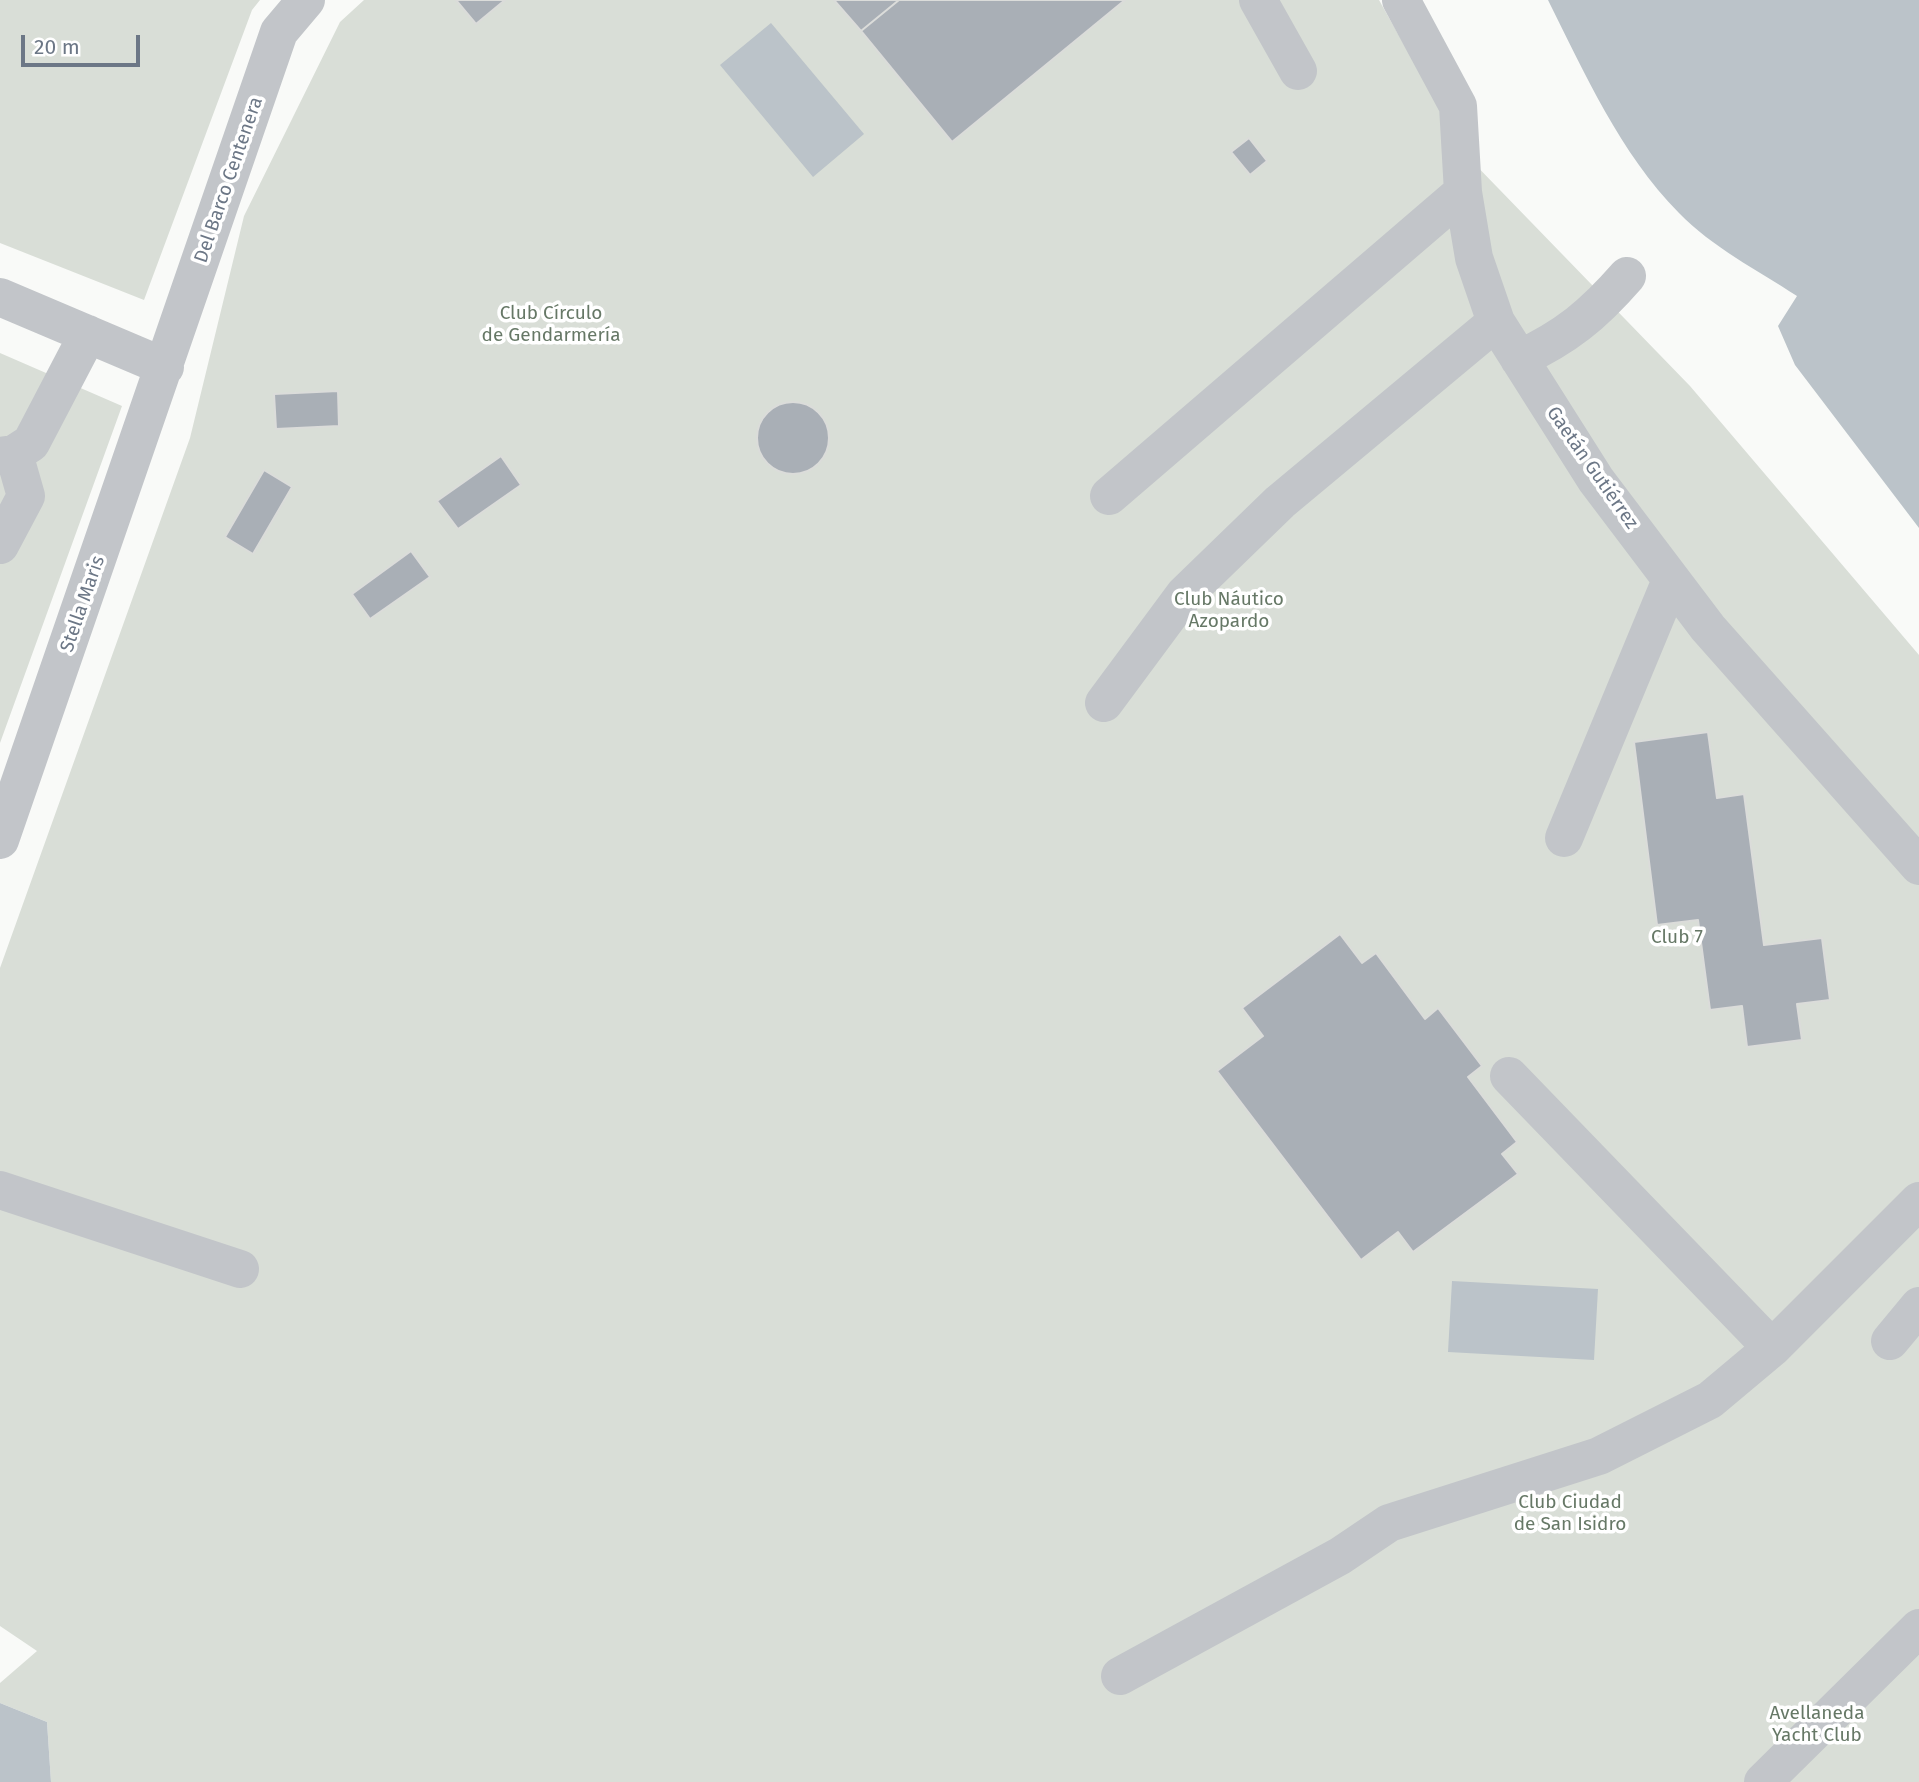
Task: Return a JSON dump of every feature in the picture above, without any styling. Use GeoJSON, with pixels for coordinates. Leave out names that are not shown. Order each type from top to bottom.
{"type":"FeatureCollection","features":[{"type":"Feature","properties":{"kind":"street","name":"Del Barco Centenera"},"geometry":{"type":"LineString","coordinates":[[165,367],[279,32],[306,0]]}},
{"type":"Feature","properties":{"kind":"street"},"geometry":{"type":"LineString","coordinates":[[1258,0],[1298,71]]}},
{"type":"Feature","properties":{"kind":"street","name":"Gaetán Gutiérrez"},"geometry":{"type":"LineString","coordinates":[[1401,0],[1458,106],[1462,192],[1474,258],[1496,322],[1596,480],[1671,580],[1782,714],[1919,866]]}},
{"type":"Feature","properties":{"kind":"street"},"geometry":{"type":"LineString","coordinates":[[1109,496],[1462,192]]}},
{"type":"Feature","properties":{"kind":"street"},"geometry":{"type":"LineString","coordinates":[[1519,359],[1577,327],[1596,312],[1627,276]]}},
{"type":"Feature","properties":{"kind":"street"},"geometry":{"type":"LineString","coordinates":[[0,297],[165,367]]}},
{"type":"Feature","properties":{"kind":"street"},"geometry":{"type":"LineString","coordinates":[[1104,703],[1184,595],[1280,502],[1496,322]]}},
{"type":"Feature","properties":{"kind":"street"},"geometry":{"type":"LineString","coordinates":[[0,545],[26,496],[7,455],[31,443],[88,334]]}},
{"type":"Feature","properties":{"kind":"street","name":"Stella Maris"},"geometry":{"type":"LineString","coordinates":[[0,840],[165,367]]}},
{"type":"Feature","properties":{"kind":"street"},"geometry":{"type":"LineString","coordinates":[[1564,838],[1671,580]]}},
{"type":"Feature","properties":{"kind":"street"},"geometry":{"type":"LineString","coordinates":[[1509,1076],[1772,1348]]}},
{"type":"Feature","properties":{"kind":"street"},"geometry":{"type":"LineString","coordinates":[[0,1190],[240,1269]]}},
{"type":"Feature","properties":{"kind":"street"},"geometry":{"type":"LineString","coordinates":[[1120,1676],[1340,1556],[1389,1523],[1599,1456],[1710,1400],[1772,1348],[1919,1201]]}},
{"type":"Feature","properties":{"kind":"street"},"geometry":{"type":"LineString","coordinates":[[1890,1341],[1919,1306]]}},
{"type":"Feature","properties":{"kind":"street"},"geometry":{"type":"LineString","coordinates":[[1763,1782],[1919,1628]]}},
{"type":"Feature","properties":{"kind":"green space"},"geometry":{"type":"Polygon","coordinates":[[[0,0],[260,0],[252,10],[144,300],[0,243],[0,0]]]}},
{"type":"Feature","properties":{"kind":"green space"},"geometry":{"type":"Polygon","coordinates":[[[364,0],[1379,0],[1466,155],[1690,386],[1919,655],[1919,1782],[51,1782],[47,1722],[0,1703],[0,1683],[37,1651],[0,1626],[0,968],[190,438],[244,216],[340,22],[364,0]]]}},
{"type":"Feature","properties":{"kind":"green space"},"geometry":{"type":"Polygon","coordinates":[[[0,353],[122,406],[0,743],[0,353]]]}},
{"type":"Feature","properties":{"kind":"shaded area"},"geometry":{"type":"Polygon","coordinates":[[[1548,0],[1919,0],[1919,528],[1795,365],[1778,326],[1797,296],[1706,237],[1658,190],[1605,112],[1548,0]]]}},
{"type":"Feature","properties":{"kind":"shaded area"},"geometry":{"type":"Polygon","coordinates":[[[771,23],[864,134],[813,177],[720,65],[771,23]]]}},
{"type":"Feature","properties":{"kind":"shaded area"},"geometry":{"type":"Polygon","coordinates":[[[1452,1281],[1598,1289],[1594,1360],[1448,1352],[1452,1281]]]}},
{"type":"Feature","properties":{"kind":"shaded area"},"geometry":{"type":"Polygon","coordinates":[[[0,1703],[47,1722],[51,1782],[0,1782],[0,1703]]]}},
{"type":"Feature","properties":{"kind":"building"},"geometry":{"type":"Polygon","coordinates":[[[456,0],[505,0],[476,24],[456,0]]]}},
{"type":"Feature","properties":{"kind":"building"},"geometry":{"type":"Polygon","coordinates":[[[834,0],[899,0],[861,31],[834,0]]]}},
{"type":"Feature","properties":{"kind":"building"},"geometry":{"type":"Polygon","coordinates":[[[899,0],[1125,0],[952,142],[861,31],[899,0]]]}},
{"type":"Feature","properties":{"kind":"building"},"geometry":{"type":"Polygon","coordinates":[[[1249,138],[1267,161],[1250,175],[1231,152],[1249,138]]]}},
{"type":"Feature","properties":{"kind":"building"},"geometry":{"type":"Polygon","coordinates":[[[338,391],[339,426],[276,429],[274,394],[338,391]]]}},
{"type":"Feature","properties":{"kind":"building"},"geometry":{"type":"Polygon","coordinates":[[[793,402],[813,408],[823,418],[829,438],[823,458],[813,468],[793,474],[773,468],[763,458],[757,438],[763,418],[773,408],[793,402]]]}},
{"type":"Feature","properties":{"kind":"building"},"geometry":{"type":"Polygon","coordinates":[[[501,456],[521,485],[458,529],[437,501],[501,456]]]}},
{"type":"Feature","properties":{"kind":"building"},"geometry":{"type":"Polygon","coordinates":[[[264,470],[292,487],[253,554],[225,537],[264,470]]]}},
{"type":"Feature","properties":{"kind":"building"},"geometry":{"type":"Polygon","coordinates":[[[411,551],[430,577],[370,619],[352,594],[411,551]]]}},
{"type":"Feature","properties":{"kind":"building"},"geometry":{"type":"Polygon","coordinates":[[[1708,732],[1717,798],[1744,794],[1764,945],[1822,938],[1830,1000],[1797,1004],[1802,1040],[1747,1047],[1742,1006],[1710,1010],[1698,920],[1657,925],[1634,742],[1708,732]]]}},
{"type":"Feature","properties":{"kind":"building"},"geometry":{"type":"Polygon","coordinates":[[[1340,934],[1362,963],[1376,953],[1425,1019],[1438,1008],[1482,1066],[1468,1077],[1517,1142],[1502,1154],[1518,1174],[1413,1252],[1398,1232],[1361,1260],[1217,1071],[1263,1036],[1242,1008],[1340,934]]]}},
{"type":"Feature","properties":{"kind":"park label","name":"Club Círculo de Gendarmería"},"geometry":{"type":"Point","coordinates":[551,325]}},
{"type":"Feature","properties":{"kind":"park label","name":"Club Náutico Azopardo"},"geometry":{"type":"Point","coordinates":[1229,611]}},
{"type":"Feature","properties":{"kind":"park label","name":"Club 7"},"geometry":{"type":"Point","coordinates":[1677,938]}},
{"type":"Feature","properties":{"kind":"park label","name":"Club Ciudad de San Isidro"},"geometry":{"type":"Point","coordinates":[1570,1514]}},
{"type":"Feature","properties":{"kind":"park label","name":"Avellaneda Yacht Club"},"geometry":{"type":"Point","coordinates":[1817,1725]}}]}
